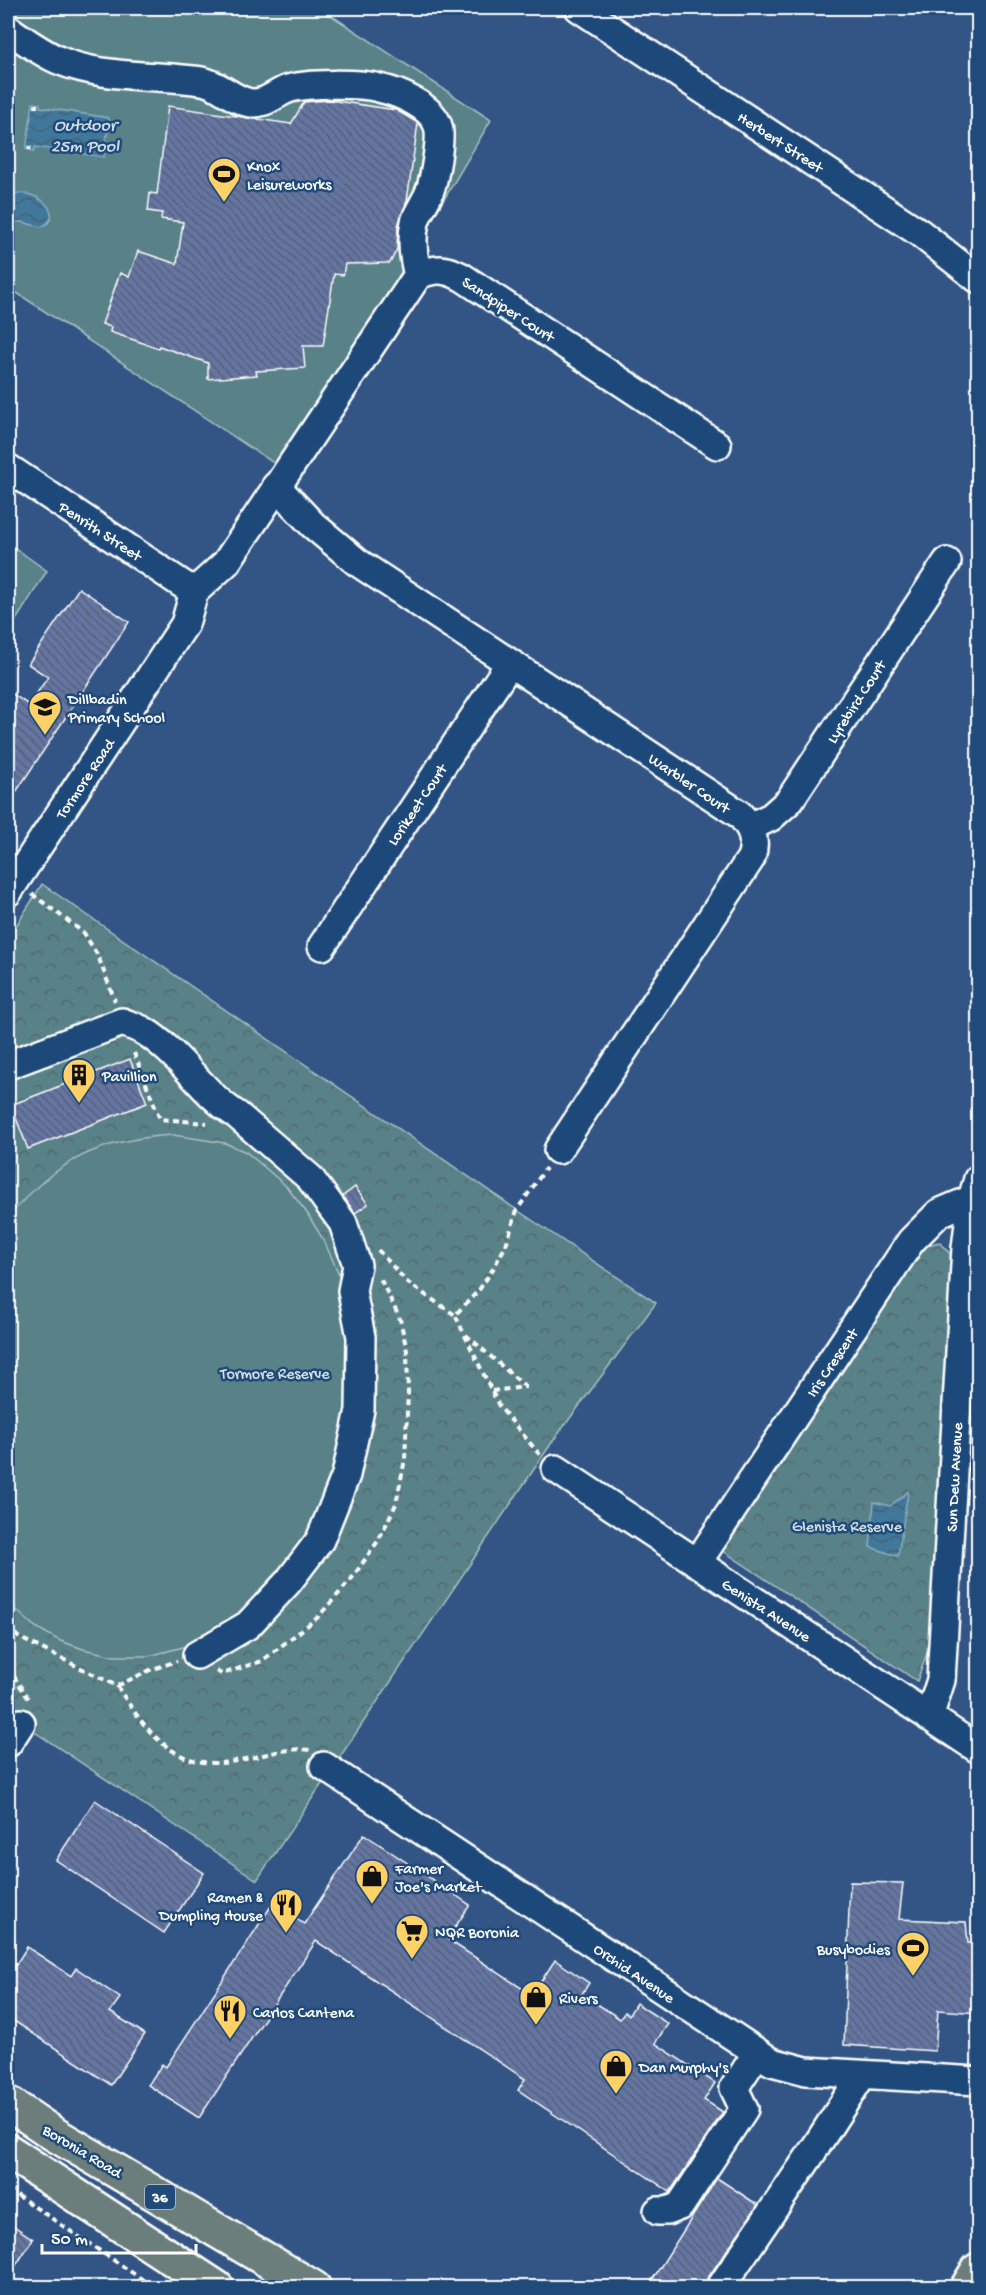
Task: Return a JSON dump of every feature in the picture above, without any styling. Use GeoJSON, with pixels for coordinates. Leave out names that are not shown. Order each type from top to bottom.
{"type":"FeatureCollection","features":[{"type":"Feature","properties":{"kind":"main road","name":"Boronia Road"},"geometry":{"type":"LineString","coordinates":[[8,2103],[54,2134],[308,2286]]}},
{"type":"Feature","properties":{"kind":"main road"},"geometry":{"type":"LineString","coordinates":[[8,2151],[217,2288]]}},
{"type":"Feature","properties":{"kind":"main road"},"geometry":{"type":"LineString","coordinates":[[967,2288],[978,2270]]}},
{"type":"Feature","properties":{"kind":"street","name":"Herbert Street"},"geometry":{"type":"LineString","coordinates":[[579,8],[920,233],[978,279]]}},
{"type":"Feature","properties":{"kind":"street"},"geometry":{"type":"LineString","coordinates":[[8,29],[42,52],[70,64],[114,73],[204,82],[220,87],[248,102],[262,103],[288,89],[308,85],[378,87],[423,108],[432,115],[439,127],[433,183],[414,224],[413,254],[418,275],[226,563],[194,592]]}},
{"type":"Feature","properties":{"kind":"street","name":"Sandpiper Court"},"geometry":{"type":"LineString","coordinates":[[418,275],[435,268],[449,270],[462,277],[717,445]]}},
{"type":"Feature","properties":{"kind":"street","name":"Penrith Street"},"geometry":{"type":"LineString","coordinates":[[8,468],[194,592]]}},
{"type":"Feature","properties":{"kind":"street","name":"Warbler Court"},"geometry":{"type":"LineString","coordinates":[[270,495],[313,525],[357,562],[739,814],[750,826]]}},
{"type":"Feature","properties":{"kind":"street","name":"Lyrebird Court"},"geometry":{"type":"LineString","coordinates":[[750,826],[771,817],[789,801],[947,562]]}},
{"type":"Feature","properties":{"kind":"street","name":"Tormore Road"},"geometry":{"type":"LineString","coordinates":[[8,892],[185,624],[194,592]]}},
{"type":"Feature","properties":{"kind":"street","name":"Lorikeet Court"},"geometry":{"type":"LineString","coordinates":[[322,946],[510,663]]}},
{"type":"Feature","properties":{"kind":"street"},"geometry":{"type":"LineString","coordinates":[[558,1150],[751,858],[754,844],[750,826]]}},
{"type":"Feature","properties":{"kind":"street"},"geometry":{"type":"LineString","coordinates":[[8,1065],[122,1022],[144,1031],[177,1059],[224,1107],[237,1115],[310,1178],[343,1223],[357,1265],[352,1291],[361,1337],[360,1410],[346,1475],[320,1540],[288,1582],[248,1625],[197,1654]]}},
{"type":"Feature","properties":{"kind":"street","name":"Iris Crescent"},"geometry":{"type":"LineString","coordinates":[[697,1563],[911,1241],[939,1213],[975,1189]]}},
{"type":"Feature","properties":{"kind":"street","name":"Sun Dew Avenue"},"geometry":{"type":"LineString","coordinates":[[929,1717],[941,1680],[966,1248],[975,1189]]}},
{"type":"Feature","properties":{"kind":"street","name":"Genista Avenue"},"geometry":{"type":"LineString","coordinates":[[556,1469],[978,1749]]}},
{"type":"Feature","properties":{"kind":"street","name":"Orchid Avenue"},"geometry":{"type":"LineString","coordinates":[[319,1758],[772,2062],[789,2068],[862,2075],[978,2081]]}},
{"type":"Feature","properties":{"kind":"street"},"geometry":{"type":"LineString","coordinates":[[658,2211],[667,2211],[680,2206],[744,2109],[734,2088],[757,2053]]}},
{"type":"Feature","properties":{"kind":"street"},"geometry":{"type":"LineString","coordinates":[[720,2288],[862,2075]]}},
{"type":"Feature","properties":{"kind":"path"},"geometry":{"type":"LineString","coordinates":[[455,1315],[479,1290],[493,1269],[506,1245],[517,1210],[558,1150]]}},
{"type":"Feature","properties":{"kind":"path"},"geometry":{"type":"LineString","coordinates":[[343,1223],[373,1244],[408,1282],[455,1315],[506,1415],[535,1450],[556,1469]]}},
{"type":"Feature","properties":{"kind":"path"},"geometry":{"type":"LineString","coordinates":[[465,1334],[526,1387],[510,1391],[492,1391]]}},
{"type":"Feature","properties":{"kind":"path"},"geometry":{"type":"LineString","coordinates":[[8,1626],[18,1637],[117,1686],[138,1717],[160,1743],[186,1759],[218,1763],[284,1750],[319,1758]]}},
{"type":"Feature","properties":{"kind":"path"},"geometry":{"type":"LineString","coordinates":[[117,1686],[150,1670],[197,1654]]}},
{"type":"Feature","properties":{"kind":"path"},"geometry":{"type":"LineString","coordinates":[[8,1667],[31,1703],[14,1733]]}},
{"type":"Feature","properties":{"kind":"path"},"geometry":{"type":"LineString","coordinates":[[8,2189],[155,2288]]}},
{"type":"Feature","properties":{"kind":"green space","name":"Knox Leisureworks"},"geometry":{"type":"Polygon","coordinates":[[[8,8],[320,8],[491,120],[284,470],[8,287],[8,8]]]}},
{"type":"Feature","properties":{"kind":"green space"},"geometry":{"type":"Polygon","coordinates":[[[8,543],[47,571],[8,633],[8,543]]]}},
{"type":"Feature","properties":{"kind":"green space","name":"Tormore Reserve"},"geometry":{"type":"Polygon","coordinates":[[[42,884],[656,1303],[553,1441],[257,1880],[8,1714],[8,939],[42,884]]]}},
{"type":"Feature","properties":{"kind":"green space"},"geometry":{"type":"Polygon","coordinates":[[[173,1135],[225,1143],[246,1152],[286,1186],[307,1213],[324,1241],[338,1272],[349,1310],[351,1416],[320,1519],[255,1604],[217,1632],[183,1647],[149,1656],[114,1656],[58,1640],[34,1626],[8,1603],[8,1218],[43,1182],[80,1157],[123,1142],[173,1135]]]}},
{"type":"Feature","properties":{"kind":"green space","name":"Glenista Reserve"},"geometry":{"type":"Polygon","coordinates":[[[939,1242],[954,1258],[929,1648],[917,1681],[722,1550],[919,1247],[939,1242]]]}},
{"type":"Feature","properties":{"kind":"water","name":"Outdoor 25m Pool"},"geometry":{"type":"Polygon","coordinates":[[[33,103],[40,104],[40,107],[109,118],[104,157],[35,147],[34,151],[26,149],[33,103]]]}},
{"type":"Feature","properties":{"kind":"water"},"geometry":{"type":"Polygon","coordinates":[[[8,193],[37,197],[47,205],[51,219],[41,227],[21,222],[8,222],[8,193]]]}},
{"type":"Feature","properties":{"kind":"water"},"geometry":{"type":"Polygon","coordinates":[[[908,1492],[898,1556],[870,1547],[874,1502],[890,1506],[908,1492]]]}},
{"type":"Feature","properties":{"kind":"building"},"geometry":{"type":"Polygon","coordinates":[[[329,100],[396,110],[418,123],[407,201],[398,226],[397,249],[390,263],[345,264],[343,275],[334,274],[323,346],[303,346],[305,368],[256,371],[257,375],[208,379],[208,363],[110,332],[111,327],[102,324],[120,273],[129,277],[138,251],[177,264],[183,222],[161,219],[162,213],[148,211],[150,193],[157,194],[168,106],[291,124],[304,102],[329,100]]]}},
{"type":"Feature","properties":{"kind":"building"},"geometry":{"type":"Polygon","coordinates":[[[79,588],[129,622],[8,804],[8,691],[29,705],[48,677],[28,664],[79,588]]]}},
{"type":"Feature","properties":{"kind":"building","name":"Pavillion"},"geometry":{"type":"Polygon","coordinates":[[[130,1059],[147,1103],[28,1149],[11,1105],[130,1059]]]}},
{"type":"Feature","properties":{"kind":"building"},"geometry":{"type":"Polygon","coordinates":[[[355,1187],[368,1204],[355,1213],[343,1196],[355,1187]]]}},
{"type":"Feature","properties":{"kind":"building"},"geometry":{"type":"Polygon","coordinates":[[[95,1800],[204,1873],[164,1933],[56,1860],[95,1800]]]}},
{"type":"Feature","properties":{"kind":"building"},"geometry":{"type":"Polygon","coordinates":[[[364,1834],[470,1905],[447,1939],[532,1995],[555,1960],[589,1983],[582,1994],[620,2019],[625,2012],[629,2015],[636,2003],[668,2024],[655,2043],[715,2083],[704,2100],[723,2112],[670,2192],[518,2090],[525,2079],[316,1941],[199,2118],[148,2085],[162,2064],[166,2067],[273,1903],[304,1924],[364,1834]]]}},
{"type":"Feature","properties":{"kind":"building","name":"Busybodies"},"geometry":{"type":"Polygon","coordinates":[[[850,1882],[903,1883],[899,1919],[966,1922],[968,1943],[978,1943],[978,2013],[938,2010],[935,2051],[844,2045],[850,1882]]]}},
{"type":"Feature","properties":{"kind":"building"},"geometry":{"type":"Polygon","coordinates":[[[27,1947],[71,1976],[76,1968],[120,1998],[110,2012],[145,2034],[111,2085],[8,2017],[8,1977],[27,1947]]]}},
{"type":"Feature","properties":{"kind":"building"},"geometry":{"type":"Polygon","coordinates":[[[717,2178],[758,2205],[707,2279],[704,2288],[647,2288],[717,2178]]]}},
{"type":"Feature","properties":{"kind":"building"},"geometry":{"type":"Polygon","coordinates":[[[8,2222],[33,2239],[8,2278],[8,2222]]]}},
{"type":"Feature","properties":{"kind":"place","name":"Knox Leisureworks"},"geometry":{"type":"Point","coordinates":[224,203]}},
{"type":"Feature","properties":{"kind":"place","name":"Dillbadin Primary School"},"geometry":{"type":"Point","coordinates":[45,736]}},
{"type":"Feature","properties":{"kind":"place","name":"Pavillion"},"geometry":{"type":"Point","coordinates":[79,1104]}},
{"type":"Feature","properties":{"kind":"place","name":"Farmer Joe's Market"},"geometry":{"type":"Point","coordinates":[372,1905]}},
{"type":"Feature","properties":{"kind":"place","name":"Ramen & Dumpling House"},"geometry":{"type":"Point","coordinates":[286,1934]}},
{"type":"Feature","properties":{"kind":"place","name":"NQR Boronia"},"geometry":{"type":"Point","coordinates":[412,1960]}},
{"type":"Feature","properties":{"kind":"place","name":"Busybodies"},"geometry":{"type":"Point","coordinates":[913,1977]}},
{"type":"Feature","properties":{"kind":"place","name":"Rivers"},"geometry":{"type":"Point","coordinates":[536,2026]}},
{"type":"Feature","properties":{"kind":"place","name":"Carlos Cantena"},"geometry":{"type":"Point","coordinates":[230,2040]}},
{"type":"Feature","properties":{"kind":"place","name":"Dan Murphy's"},"geometry":{"type":"Point","coordinates":[616,2095]}}]}
